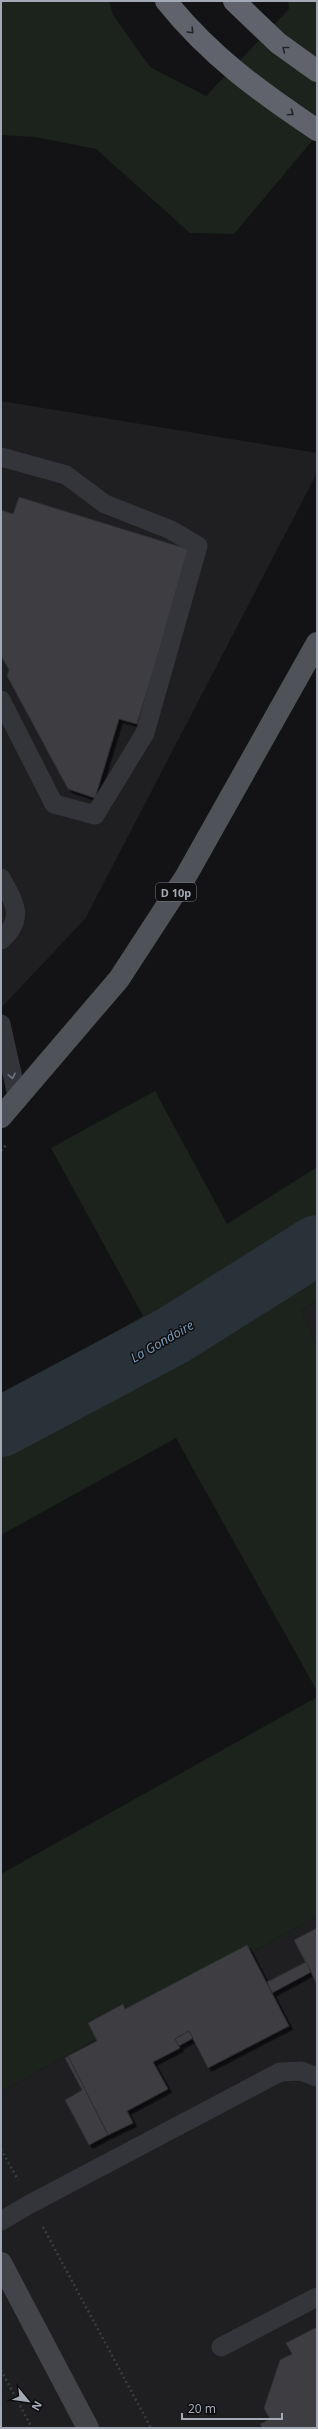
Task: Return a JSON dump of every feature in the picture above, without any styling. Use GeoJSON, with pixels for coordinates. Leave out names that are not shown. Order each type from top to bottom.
{"type":"FeatureCollection","features":[{"type":"Feature","properties":{"kind":"highway"},"geometry":{"type":"LineString","coordinates":[[166,1],[184,23],[216,56],[284,108],[317,130]]}},
{"type":"Feature","properties":{"kind":"highway"},"geometry":{"type":"LineString","coordinates":[[234,1],[278,43],[317,72]]}},
{"type":"Feature","properties":{"kind":"main road","name":"D 10p"},"geometry":{"type":"LineString","coordinates":[[1,1117],[18,1100],[119,979],[186,876],[317,643]]}},
{"type":"Feature","properties":{"kind":"main road"},"geometry":{"type":"LineString","coordinates":[[1,2263],[88,2428]]}},
{"type":"Feature","properties":{"kind":"lane"},"geometry":{"type":"LineString","coordinates":[[1,458],[66,476],[105,504],[171,530],[198,546],[145,733],[95,815],[54,804],[1,700]]}},
{"type":"Feature","properties":{"kind":"lane"},"geometry":{"type":"LineString","coordinates":[[1,878],[16,905],[15,921],[8,934],[1,940]]}},
{"type":"Feature","properties":{"kind":"lane"},"geometry":{"type":"LineString","coordinates":[[1,1024],[18,1100]]}},
{"type":"Feature","properties":{"kind":"lane"},"geometry":{"type":"LineString","coordinates":[[1,2221],[30,2204],[280,2072],[301,2071],[317,2077]]}},
{"type":"Feature","properties":{"kind":"lane"},"geometry":{"type":"LineString","coordinates":[[221,2347],[317,2297]]}},
{"type":"Feature","properties":{"kind":"path"},"geometry":{"type":"LineString","coordinates":[[1,2149],[151,2428]]}},
{"type":"Feature","properties":{"kind":"path"},"geometry":{"type":"LineString","coordinates":[[1,2370],[32,2428]]}},
{"type":"Feature","properties":{"kind":"shaded area"},"geometry":{"type":"Polygon","coordinates":[[[1,1],[109,1],[113,15],[150,67],[206,96],[289,9],[288,1],[317,1],[317,135],[234,234],[190,233],[96,149],[35,137],[1,135],[1,1]]]}},
{"type":"Feature","properties":{"kind":"shaded area"},"geometry":{"type":"Polygon","coordinates":[[[1,401],[317,453],[317,473],[85,919],[1,1008],[1,401]]]}},
{"type":"Feature","properties":{"kind":"shaded area"},"geometry":{"type":"Polygon","coordinates":[[[155,1091],[227,1224],[317,1167],[317,1300],[301,1311],[317,1346],[317,1691],[176,1438],[1,1535],[1,1397],[143,1316],[51,1148],[155,1091]]]}},
{"type":"Feature","properties":{"kind":"shaded area"},"geometry":{"type":"Polygon","coordinates":[[[317,1300],[317,1346],[301,1311],[317,1300]]]}},
{"type":"Feature","properties":{"kind":"shaded area"},"geometry":{"type":"Polygon","coordinates":[[[317,1697],[317,1916],[1,2092],[1,1874],[317,1697]]]}},
{"type":"Feature","properties":{"kind":"shaded area"},"geometry":{"type":"Polygon","coordinates":[[[317,1916],[317,2428],[1,2428],[1,2092],[317,1916]]]}},
{"type":"Feature","properties":{"kind":"building"},"geometry":{"type":"Polygon","coordinates":[[[19,497],[191,550],[137,724],[119,719],[95,798],[68,789],[7,676],[9,670],[1,656],[1,510],[13,514],[19,497]]]}},
{"type":"Feature","properties":{"kind":"building"},"geometry":{"type":"Polygon","coordinates":[[[317,1928],[317,1984],[294,1940],[317,1928]]]}},
{"type":"Feature","properties":{"kind":"building"},"geometry":{"type":"Polygon","coordinates":[[[247,1945],[289,2026],[208,2068],[189,2031],[175,2039],[180,2048],[153,2062],[168,2089],[127,2111],[133,2123],[108,2135],[68,2056],[97,2041],[88,2023],[123,2004],[125,2009],[247,1945]]]}},
{"type":"Feature","properties":{"kind":"building"},"geometry":{"type":"Polygon","coordinates":[[[306,1962],[311,1972],[272,1993],[267,1982],[306,1962]]]}},
{"type":"Feature","properties":{"kind":"building"},"geometry":{"type":"Polygon","coordinates":[[[189,2031],[193,2038],[179,2046],[175,2039],[189,2031]]]}},
{"type":"Feature","properties":{"kind":"building"},"geometry":{"type":"Polygon","coordinates":[[[68,2056],[108,2135],[89,2145],[65,2100],[82,2090],[65,2058],[68,2056]]]}},
{"type":"Feature","properties":{"kind":"building"},"geometry":{"type":"Polygon","coordinates":[[[317,2327],[317,2428],[262,2428],[260,2424],[270,2419],[264,2408],[280,2360],[292,2354],[286,2343],[317,2327]]]}},
{"type":"Feature","properties":{"kind":"waterway","name":"La Gondoire"},"geometry":{"type":"LineString","coordinates":[[1,1427],[172,1336],[317,1245]]}}]}
